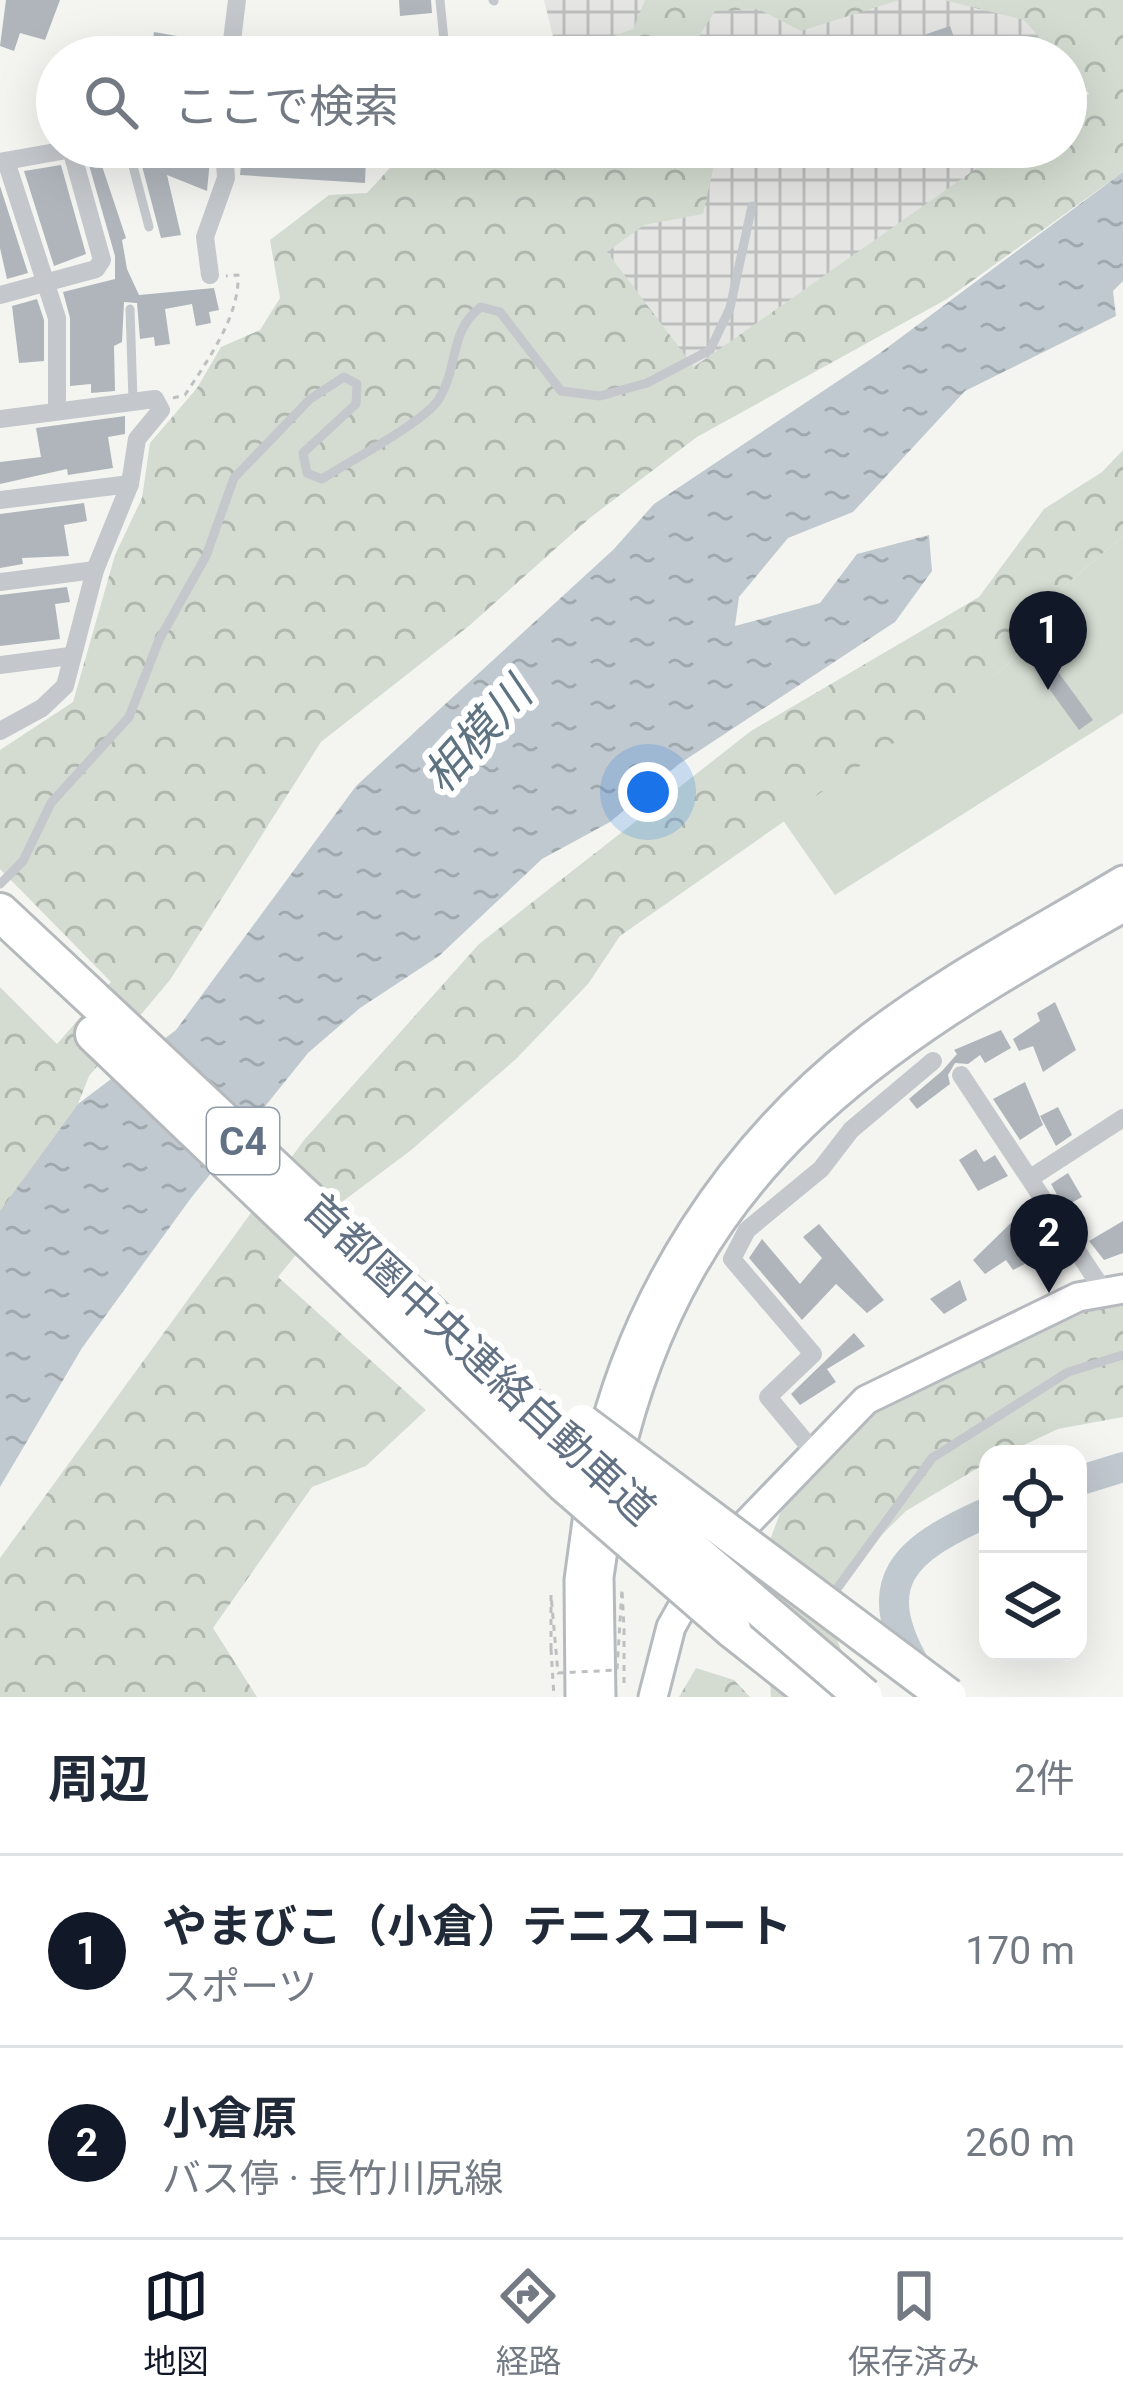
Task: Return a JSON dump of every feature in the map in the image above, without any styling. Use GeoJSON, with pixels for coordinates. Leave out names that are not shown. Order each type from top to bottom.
{"type":"FeatureCollection","features":[{"type":"Feature","properties":{"kind":"highway","name":"首都圏中央連絡自動車道"},"geometry":{"type":"LineString","coordinates":[[0,912],[482,1372]]}},
{"type":"Feature","properties":{"kind":"highway","name":"首都圏中央連絡自動車道"},"geometry":{"type":"LineString","coordinates":[[0,945],[482,1372],[864,1697]]}},
{"type":"Feature","properties":{"kind":"highway"},"geometry":{"type":"LineString","coordinates":[[482,1372],[574,1452],[948,1697]]}},
{"type":"Feature","properties":{"kind":"highway","name":"首都圏中央連絡自動車道"},"geometry":{"type":"LineString","coordinates":[[574,1452],[732,1629],[818,1697]]}},
{"type":"Feature","properties":{"kind":"highway"},"geometry":{"type":"LineString","coordinates":[[732,1629],[800,1697]]}},
{"type":"Feature","properties":{"kind":"main road"},"geometry":{"type":"LineString","coordinates":[[580,1697],[579,1580],[599,1450],[639,1330],[710,1204],[781,1117],[860,1045],[921,1002],[1123,880]]}},
{"type":"Feature","properties":{"kind":"main road"},"geometry":{"type":"LineString","coordinates":[[612,1689],[599,1577],[624,1436],[662,1329],[713,1236],[778,1150],[857,1074],[978,990],[1123,908]]}},
{"type":"Feature","properties":{"kind":"main road"},"geometry":{"type":"LineString","coordinates":[[653,1697],[678,1611],[733,1536],[813,1450],[876,1394],[1055,1307],[1113,1289]]}},
{"type":"Feature","properties":{"kind":"street"},"geometry":{"type":"LineString","coordinates":[[233,36],[237,0]]}},
{"type":"Feature","properties":{"kind":"street"},"geometry":{"type":"LineString","coordinates":[[36,156],[3,162],[57,318],[57,409]]}},
{"type":"Feature","properties":{"kind":"street"},"geometry":{"type":"LineString","coordinates":[[0,295],[96,269],[102,260],[81,168]]}},
{"type":"Feature","properties":{"kind":"street"},"geometry":{"type":"LineString","coordinates":[[210,274],[206,237],[225,168]]}},
{"type":"Feature","properties":{"kind":"street"},"geometry":{"type":"LineString","coordinates":[[0,419],[133,400],[154,400],[161,410],[140,433],[130,484],[95,570],[70,656],[69,677],[54,698],[0,731]]}},
{"type":"Feature","properties":{"kind":"street"},"geometry":{"type":"LineString","coordinates":[[0,500],[130,484]]}},
{"type":"Feature","properties":{"kind":"street"},"geometry":{"type":"LineString","coordinates":[[0,582],[95,570]]}},
{"type":"Feature","properties":{"kind":"street"},"geometry":{"type":"LineString","coordinates":[[0,665],[70,656]]}},
{"type":"Feature","properties":{"kind":"street"},"geometry":{"type":"LineString","coordinates":[[813,1450],[768,1397],[813,1354],[732,1258],[747,1230],[934,1061]]}},
{"type":"Feature","properties":{"kind":"street"},"geometry":{"type":"LineString","coordinates":[[962,1075],[1113,1289]]}},
{"type":"Feature","properties":{"kind":"street"},"geometry":{"type":"LineString","coordinates":[[1032,1178],[1123,1118]]}},
{"type":"Feature","properties":{"kind":"lane"},"geometry":{"type":"LineString","coordinates":[[440,0],[444,36]]}},
{"type":"Feature","properties":{"kind":"lane"},"geometry":{"type":"LineString","coordinates":[[134,168],[149,227]]}},
{"type":"Feature","properties":{"kind":"lane"},"geometry":{"type":"LineString","coordinates":[[0,884],[23,861],[51,803],[129,717],[159,640],[206,556],[234,478],[310,399],[344,377],[357,384],[356,404],[303,453],[308,473],[322,479],[422,418],[440,399],[462,321],[481,307],[500,312],[561,391],[600,396],[647,383],[710,350],[730,308],[752,206]]}},
{"type":"Feature","properties":{"kind":"lane"},"geometry":{"type":"LineString","coordinates":[[130,309],[133,400]]}},
{"type":"Feature","properties":{"kind":"lane"},"geometry":{"type":"LineString","coordinates":[[823,1610],[932,1458],[1068,1372],[1123,1355]]}},
{"type":"Feature","properties":{"kind":"lane"},"geometry":{"type":"LineString","coordinates":[[820,1645],[839,1697]]}},
{"type":"Feature","properties":{"kind":"path"},"geometry":{"type":"LineString","coordinates":[[171,398],[185,395],[199,374],[239,290],[238,275],[210,274]]}},
{"type":"Feature","properties":{"kind":"path"},"geometry":{"type":"LineString","coordinates":[[554,1697],[551,1594],[559,1673],[617,1670],[622,1589],[624,1629],[612,1689]]}},
{"type":"Feature","properties":{"kind":"path"},"geometry":{"type":"LineString","coordinates":[[611,1604],[612,1689]]}},
{"type":"Feature","properties":{"kind":"shaded area"},"geometry":{"type":"Polygon","coordinates":[[[544,0],[1016,0],[1046,36],[553,36],[544,0]]]}},
{"type":"Feature","properties":{"kind":"shaded area"},"geometry":{"type":"Polygon","coordinates":[[[652,168],[985,168],[692,380],[592,244],[652,168]]]}},
{"type":"Feature","properties":{"kind":"green space"},"geometry":{"type":"Polygon","coordinates":[[[645,0],[899,0],[801,31],[758,9],[715,11],[699,36],[614,36],[633,29],[645,0]]]}},
{"type":"Feature","properties":{"kind":"green space"},"geometry":{"type":"Polygon","coordinates":[[[943,0],[1123,0],[1123,172],[947,299],[697,437],[591,517],[470,625],[321,742],[170,980],[89,1076],[78,1104],[0,1212],[0,987],[57,1044],[111,982],[0,869],[0,750],[73,702],[115,555],[142,498],[150,443],[197,388],[221,347],[260,330],[280,298],[270,240],[329,195],[367,193],[390,168],[713,168],[703,214],[644,225],[607,252],[694,367],[977,168],[1087,168],[1087,36],[1038,36],[1024,20],[943,0]]]}},
{"type":"Feature","properties":{"kind":"green space"},"geometry":{"type":"Polygon","coordinates":[[[1123,450],[1123,536],[1061,589],[1052,616],[1005,667],[620,936],[588,984],[516,1059],[410,1151],[334,1208],[278,1277],[426,1410],[366,1466],[312,1487],[213,1628],[257,1697],[0,1697],[0,1558],[304,1140],[479,944],[751,731],[979,597],[1044,509],[1102,472],[1123,450]]]}},
{"type":"Feature","properties":{"kind":"green space"},"geometry":{"type":"Polygon","coordinates":[[[1123,536],[1123,713],[835,895],[782,819],[1005,667],[1052,616],[1061,589],[1123,536]]]}},
{"type":"Feature","properties":{"kind":"green space"},"geometry":{"type":"Polygon","coordinates":[[[1123,1297],[1123,1417],[1058,1429],[1024,1445],[979,1445],[979,1467],[906,1511],[849,1567],[830,1620],[858,1697],[771,1697],[762,1561],[796,1471],[879,1401],[1100,1298],[1123,1297]]]}},
{"type":"Feature","properties":{"kind":"green space"},"geometry":{"type":"Polygon","coordinates":[[[696,1668],[734,1680],[750,1697],[679,1697],[696,1668]]]}},
{"type":"Feature","properties":{"kind":"water","name":"相模川"},"geometry":{"type":"Polygon","coordinates":[[[1123,172],[1123,281],[1113,291],[1116,316],[965,391],[853,512],[788,538],[739,597],[735,626],[820,603],[857,554],[929,535],[932,571],[895,622],[679,764],[610,822],[542,859],[439,956],[360,1008],[308,1053],[191,1198],[82,1348],[0,1487],[0,1211],[78,1104],[176,1030],[356,786],[614,549],[654,504],[880,353],[1123,172]]]}},
{"type":"Feature","properties":{"kind":"building"},"geometry":{"type":"Polygon","coordinates":[[[6,0],[60,0],[46,36],[20,33],[14,51],[0,46],[6,0]]]}},
{"type":"Feature","properties":{"kind":"building"},"geometry":{"type":"Polygon","coordinates":[[[399,0],[431,0],[432,13],[400,16],[399,0]]]}},
{"type":"Feature","properties":{"kind":"building"},"geometry":{"type":"Polygon","coordinates":[[[950,26],[954,36],[921,36],[950,26]]]}},
{"type":"Feature","properties":{"kind":"building"},"geometry":{"type":"Polygon","coordinates":[[[62,168],[86,254],[54,266],[24,171],[62,168]]]}},
{"type":"Feature","properties":{"kind":"building"},"geometry":{"type":"Polygon","coordinates":[[[90,168],[103,168],[126,238],[122,240],[127,269],[139,295],[214,288],[219,310],[209,312],[211,323],[196,326],[192,304],[165,309],[170,344],[155,346],[154,337],[140,339],[137,303],[124,302],[122,342],[114,346],[115,391],[91,393],[91,384],[70,386],[70,318],[63,292],[115,279],[115,256],[90,168]]]}},
{"type":"Feature","properties":{"kind":"building"},"geometry":{"type":"Polygon","coordinates":[[[142,168],[209,168],[207,191],[167,175],[181,235],[161,238],[142,168]]]}},
{"type":"Feature","properties":{"kind":"building"},"geometry":{"type":"Polygon","coordinates":[[[241,168],[366,168],[365,183],[240,175],[241,168]]]}},
{"type":"Feature","properties":{"kind":"building"},"geometry":{"type":"Polygon","coordinates":[[[0,186],[28,273],[7,279],[0,248],[0,186]]]}},
{"type":"Feature","properties":{"kind":"building"},"geometry":{"type":"Polygon","coordinates":[[[37,299],[44,320],[44,361],[19,363],[12,306],[37,299]]]}},
{"type":"Feature","properties":{"kind":"building"},"geometry":{"type":"Polygon","coordinates":[[[125,416],[125,434],[108,437],[113,468],[68,475],[67,469],[0,484],[0,462],[41,457],[36,428],[125,416]]]}},
{"type":"Feature","properties":{"kind":"building"},"geometry":{"type":"Polygon","coordinates":[[[84,503],[87,521],[64,525],[69,556],[22,558],[23,564],[0,568],[0,514],[84,503]]]}},
{"type":"Feature","properties":{"kind":"building"},"geometry":{"type":"Polygon","coordinates":[[[67,587],[70,602],[55,604],[60,639],[0,646],[0,595],[67,587]]]}},
{"type":"Feature","properties":{"kind":"building"},"geometry":{"type":"Polygon","coordinates":[[[1040,647],[1093,720],[1079,730],[1026,657],[1040,647]]]}},
{"type":"Feature","properties":{"kind":"building"},"geometry":{"type":"Polygon","coordinates":[[[1055,1002],[1076,1050],[1043,1072],[1033,1046],[1019,1051],[1013,1039],[1040,1021],[1037,1013],[1055,1002]]]}},
{"type":"Feature","properties":{"kind":"building"},"geometry":{"type":"Polygon","coordinates":[[[1001,1030],[1011,1048],[985,1063],[980,1055],[968,1064],[955,1063],[948,1075],[950,1084],[917,1109],[909,1099],[942,1071],[957,1054],[954,1050],[1001,1030]]]}},
{"type":"Feature","properties":{"kind":"building"},"geometry":{"type":"Polygon","coordinates":[[[1025,1082],[1043,1125],[1020,1140],[993,1099],[1025,1082]]]}},
{"type":"Feature","properties":{"kind":"building"},"geometry":{"type":"Polygon","coordinates":[[[1058,1107],[1072,1135],[1056,1146],[1040,1116],[1058,1107]]]}},
{"type":"Feature","properties":{"kind":"building"},"geometry":{"type":"Polygon","coordinates":[[[976,1149],[984,1162],[995,1155],[1008,1176],[978,1191],[959,1160],[976,1149]]]}},
{"type":"Feature","properties":{"kind":"building"},"geometry":{"type":"Polygon","coordinates":[[[1068,1173],[1082,1197],[1064,1207],[1051,1184],[1068,1173]]]}},
{"type":"Feature","properties":{"kind":"building"},"geometry":{"type":"Polygon","coordinates":[[[1022,1212],[1037,1226],[1041,1223],[1054,1241],[1048,1252],[1013,1270],[1006,1260],[985,1274],[973,1260],[1022,1212]]]}},
{"type":"Feature","properties":{"kind":"building"},"geometry":{"type":"Polygon","coordinates":[[[1123,1221],[1123,1253],[1104,1260],[1089,1241],[1123,1221]]]}},
{"type":"Feature","properties":{"kind":"building"},"geometry":{"type":"Polygon","coordinates":[[[819,1224],[884,1300],[867,1313],[836,1284],[802,1320],[749,1258],[762,1239],[800,1284],[822,1258],[803,1237],[819,1224]]]}},
{"type":"Feature","properties":{"kind":"building"},"geometry":{"type":"Polygon","coordinates":[[[960,1280],[967,1300],[944,1314],[930,1299],[960,1280]]]}},
{"type":"Feature","properties":{"kind":"building"},"geometry":{"type":"Polygon","coordinates":[[[854,1333],[865,1346],[827,1369],[836,1382],[800,1405],[791,1394],[854,1333]]]}},
{"type":"Feature","properties":{"kind":"waterway"},"geometry":{"type":"LineString","coordinates":[[1087,1478],[1123,1467]]}},
{"type":"Feature","properties":{"kind":"waterway"},"geometry":{"type":"LineString","coordinates":[[919,1672],[895,1614],[895,1591],[902,1572],[934,1540],[979,1516]]}},
{"type":"Feature","properties":{"kind":"place","name":"やまびこ（小倉）テニスコート"},"geometry":{"type":"Point","coordinates":[1048,690]}},
{"type":"Feature","properties":{"kind":"place","name":"小倉原"},"geometry":{"type":"Point","coordinates":[1049,1293]}}]}
